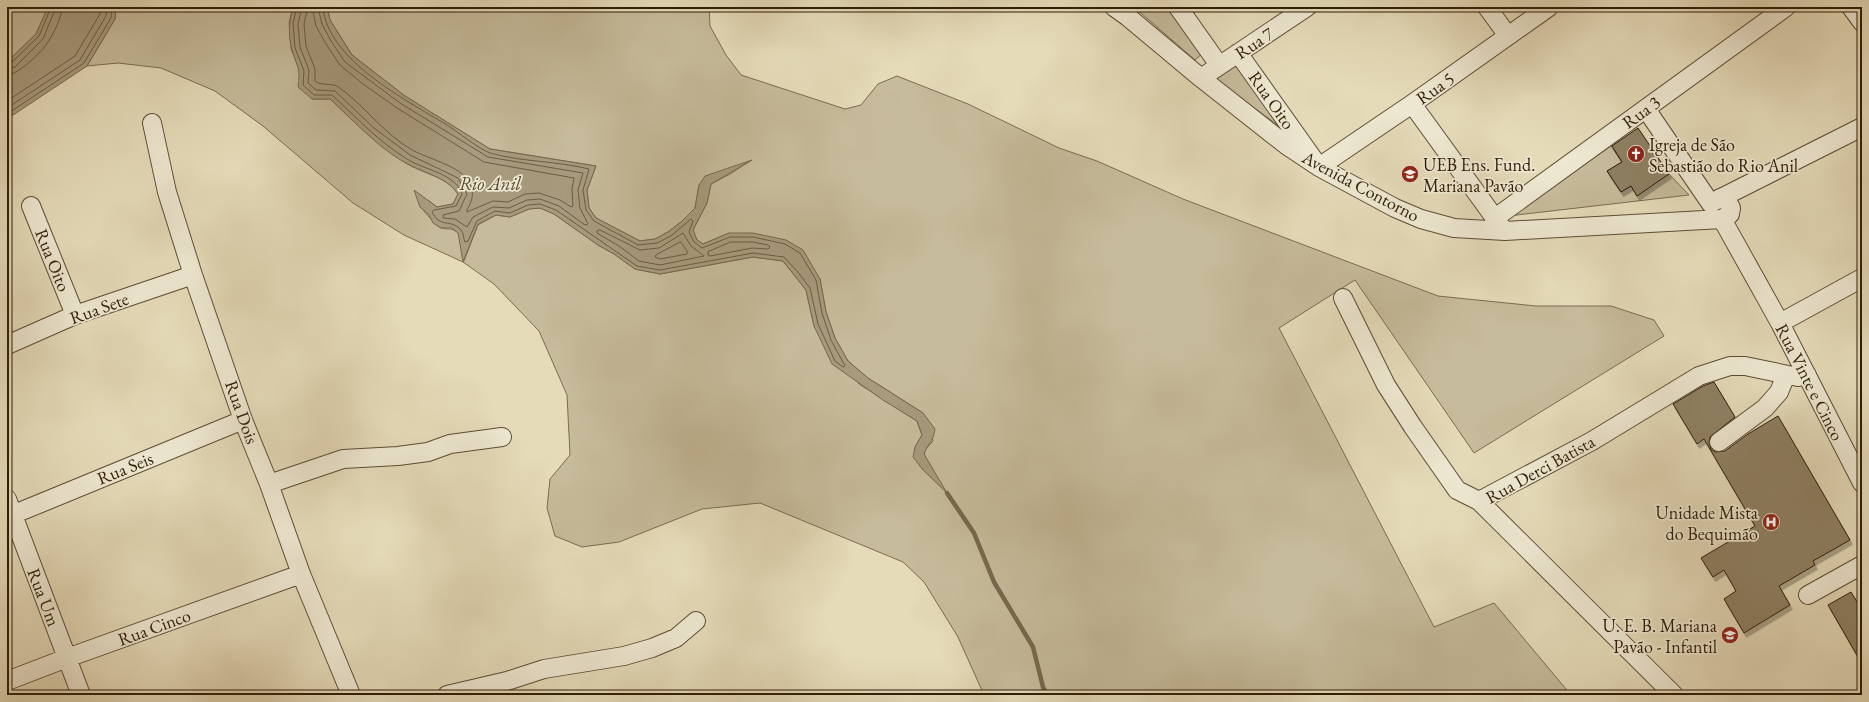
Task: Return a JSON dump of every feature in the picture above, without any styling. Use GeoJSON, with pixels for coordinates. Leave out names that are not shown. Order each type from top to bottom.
{"type":"FeatureCollection","features":[{"type":"Feature","properties":{"kind":"street","name":"Avenida Contorno"},"geometry":{"type":"LineString","coordinates":[[1114,7],[1259,125],[1320,167],[1395,208],[1421,219],[1454,228],[1500,225],[1656,222],[1720,210],[1862,127]]}},
{"type":"Feature","properties":{"kind":"street"},"geometry":{"type":"LineString","coordinates":[[1178,7],[1219,65]]}},
{"type":"Feature","properties":{"kind":"street","name":"Rua 7"},"geometry":{"type":"LineString","coordinates":[[1201,78],[1307,7]]}},
{"type":"Feature","properties":{"kind":"street"},"geometry":{"type":"LineString","coordinates":[[1487,7],[1508,36]]}},
{"type":"Feature","properties":{"kind":"street","name":"Rua 5"},"geometry":{"type":"LineString","coordinates":[[1320,167],[1549,7]]}},
{"type":"Feature","properties":{"kind":"street","name":"Rua 3"},"geometry":{"type":"LineString","coordinates":[[1500,225],[1646,109],[1786,7]]}},
{"type":"Feature","properties":{"kind":"street"},"geometry":{"type":"LineString","coordinates":[[1851,7],[1862,22]]}},
{"type":"Feature","properties":{"kind":"street","name":"Rua Oito"},"geometry":{"type":"LineString","coordinates":[[1238,53],[1320,167]]}},
{"type":"Feature","properties":{"kind":"street"},"geometry":{"type":"LineString","coordinates":[[1412,104],[1500,225]]}},
{"type":"Feature","properties":{"kind":"street"},"geometry":{"type":"LineString","coordinates":[[1646,109],[1720,210],[1736,205],[1751,193],[1862,138]]}},
{"type":"Feature","properties":{"kind":"street","name":"Rua Dois"},"geometry":{"type":"LineString","coordinates":[[152,123],[167,192],[193,275],[243,420],[269,484],[301,574],[351,695]]}},
{"type":"Feature","properties":{"kind":"street","name":"Rua Oito"},"geometry":{"type":"LineString","coordinates":[[31,206],[75,315]]}},
{"type":"Feature","properties":{"kind":"street","name":"Rua Vinte e Cinco"},"geometry":{"type":"LineString","coordinates":[[1720,210],[1860,474]]}},
{"type":"Feature","properties":{"kind":"street","name":"Rua Sete"},"geometry":{"type":"LineString","coordinates":[[7,345],[75,315],[193,275]]}},
{"type":"Feature","properties":{"kind":"street"},"geometry":{"type":"LineString","coordinates":[[1780,323],[1862,278]]}},
{"type":"Feature","properties":{"kind":"street"},"geometry":{"type":"LineString","coordinates":[[1343,298],[1386,385],[1413,427],[1457,490],[1479,501]]}},
{"type":"Feature","properties":{"kind":"street","name":"Rua Derci Batista"},"geometry":{"type":"LineString","coordinates":[[1674,695],[1479,501],[1592,441],[1699,376],[1730,366],[1761,368],[1786,375],[1807,375]]}},
{"type":"Feature","properties":{"kind":"street"},"geometry":{"type":"LineString","coordinates":[[1718,442],[1765,408],[1779,392],[1786,375]]}},
{"type":"Feature","properties":{"kind":"street","name":"Rua Seis"},"geometry":{"type":"LineString","coordinates":[[9,510],[243,420]]}},
{"type":"Feature","properties":{"kind":"street"},"geometry":{"type":"LineString","coordinates":[[269,484],[343,459],[420,453],[450,444],[502,437]]}},
{"type":"Feature","properties":{"kind":"street","name":"Rua Um"},"geometry":{"type":"LineString","coordinates":[[9,510],[81,695]]}},
{"type":"Feature","properties":{"kind":"street"},"geometry":{"type":"LineString","coordinates":[[1808,595],[1862,565]]}},
{"type":"Feature","properties":{"kind":"street","name":"Rua Cinco"},"geometry":{"type":"LineString","coordinates":[[7,681],[301,574]]}},
{"type":"Feature","properties":{"kind":"street"},"geometry":{"type":"LineString","coordinates":[[447,695],[510,688],[544,669],[624,656],[652,648],[676,638],[696,621]]}},
{"type":"Feature","properties":{"kind":"shaded area"},"geometry":{"type":"Polygon","coordinates":[[[7,7],[48,7],[36,34],[7,62],[7,7]]]}},
{"type":"Feature","properties":{"kind":"shaded area"},"geometry":{"type":"Polygon","coordinates":[[[116,7],[293,7],[289,23],[291,49],[312,99],[330,99],[384,148],[404,162],[441,179],[453,188],[458,194],[453,204],[437,207],[428,200],[420,207],[439,227],[451,229],[459,233],[464,261],[478,225],[496,215],[510,217],[529,209],[540,208],[554,214],[635,269],[660,274],[753,257],[783,261],[806,290],[814,326],[859,384],[917,421],[922,435],[915,447],[929,465],[924,454],[926,449],[933,441],[923,413],[868,378],[848,361],[835,338],[826,312],[820,279],[729,233],[703,244],[697,240],[693,230],[707,203],[711,184],[750,161],[699,185],[695,208],[681,222],[668,232],[655,239],[640,241],[596,218],[589,208],[587,190],[596,166],[490,149],[405,96],[352,55],[330,20],[327,7],[709,7],[710,26],[726,55],[741,75],[845,109],[861,105],[878,84],[897,76],[968,104],[1059,148],[1097,161],[1183,199],[1438,296],[1536,306],[1611,306],[1654,320],[1664,336],[1474,453],[1355,280],[1279,328],[1434,627],[1494,603],[1571,695],[984,695],[958,637],[924,582],[903,562],[760,503],[702,509],[619,542],[582,547],[555,536],[547,508],[550,479],[570,455],[567,395],[539,331],[494,284],[463,262],[404,235],[353,203],[263,126],[215,91],[161,68],[118,63],[87,66],[115,19],[116,7]]]}},
{"type":"Feature","properties":{"kind":"shaded area"},"geometry":{"type":"Polygon","coordinates":[[[1134,7],[1170,7],[1203,53],[1195,60],[1134,7]]]}},
{"type":"Feature","properties":{"kind":"shaded area"},"geometry":{"type":"Polygon","coordinates":[[[1237,62],[1290,134],[1214,79],[1237,62]]]}},
{"type":"Feature","properties":{"kind":"shaded area"},"geometry":{"type":"Polygon","coordinates":[[[1611,146],[1622,162],[1607,171],[1621,192],[1631,186],[1637,195],[1669,174],[1689,195],[1508,216],[1611,146]]]}},
{"type":"Feature","properties":{"kind":"water"},"geometry":{"type":"Polygon","coordinates":[[[48,7],[116,7],[115,19],[87,66],[7,119],[7,62],[36,34],[48,7]]]}},
{"type":"Feature","properties":{"kind":"water","name":"Rio Anil"},"geometry":{"type":"Polygon","coordinates":[[[293,7],[327,7],[330,20],[352,55],[405,96],[490,149],[596,166],[587,190],[589,208],[596,218],[640,241],[655,239],[668,232],[695,208],[699,185],[705,176],[752,160],[711,184],[707,203],[693,230],[697,240],[703,244],[729,233],[753,233],[786,240],[803,250],[820,279],[826,312],[835,338],[848,361],[868,378],[923,413],[935,429],[932,440],[924,454],[947,493],[923,470],[913,457],[915,447],[922,435],[917,421],[883,400],[832,364],[814,326],[806,290],[783,261],[753,257],[660,274],[635,269],[554,214],[540,208],[529,209],[510,217],[496,215],[478,224],[463,262],[458,233],[452,228],[441,228],[433,223],[429,215],[420,207],[414,190],[437,207],[453,204],[458,194],[454,189],[438,177],[412,166],[390,153],[369,136],[330,99],[312,99],[298,87],[299,71],[292,50],[290,34],[290,23],[293,7]]]}},
{"type":"Feature","properties":{"kind":"building","name":"Igreja de São Sebastião do Rio Anil"},"geometry":{"type":"Polygon","coordinates":[[[1638,128],[1669,174],[1637,196],[1631,186],[1621,192],[1607,171],[1622,162],[1612,146],[1638,128]]]}},
{"type":"Feature","properties":{"kind":"building"},"geometry":{"type":"Polygon","coordinates":[[[1714,382],[1735,417],[1710,437],[1709,443],[1711,449],[1715,452],[1725,451],[1748,434],[1778,416],[1850,540],[1813,561],[1815,565],[1779,586],[1790,605],[1744,633],[1724,599],[1736,591],[1724,570],[1713,577],[1701,558],[1755,526],[1704,439],[1697,444],[1673,404],[1703,386],[1714,382]]]}},
{"type":"Feature","properties":{"kind":"building"},"geometry":{"type":"Polygon","coordinates":[[[1851,592],[1862,610],[1862,664],[1828,605],[1851,592]]]}},
{"type":"Feature","properties":{"kind":"waterway"},"geometry":{"type":"LineString","coordinates":[[947,493],[974,533],[994,582],[1033,647],[1043,687],[1047,695]]}},
{"type":"Feature","properties":{"kind":"place","name":"Igreja de São Sebastião do Rio Anil"},"geometry":{"type":"Point","coordinates":[1636,154]}},
{"type":"Feature","properties":{"kind":"place","name":"UEB Ens. Fund. Mariana Pavão"},"geometry":{"type":"Point","coordinates":[1410,174]}},
{"type":"Feature","properties":{"kind":"place","name":"Unidade Mista do Bequimão"},"geometry":{"type":"Point","coordinates":[1771,522]}},
{"type":"Feature","properties":{"kind":"place","name":"U. E. B. Mariana Pavão - Infantil"},"geometry":{"type":"Point","coordinates":[1730,635]}}]}
